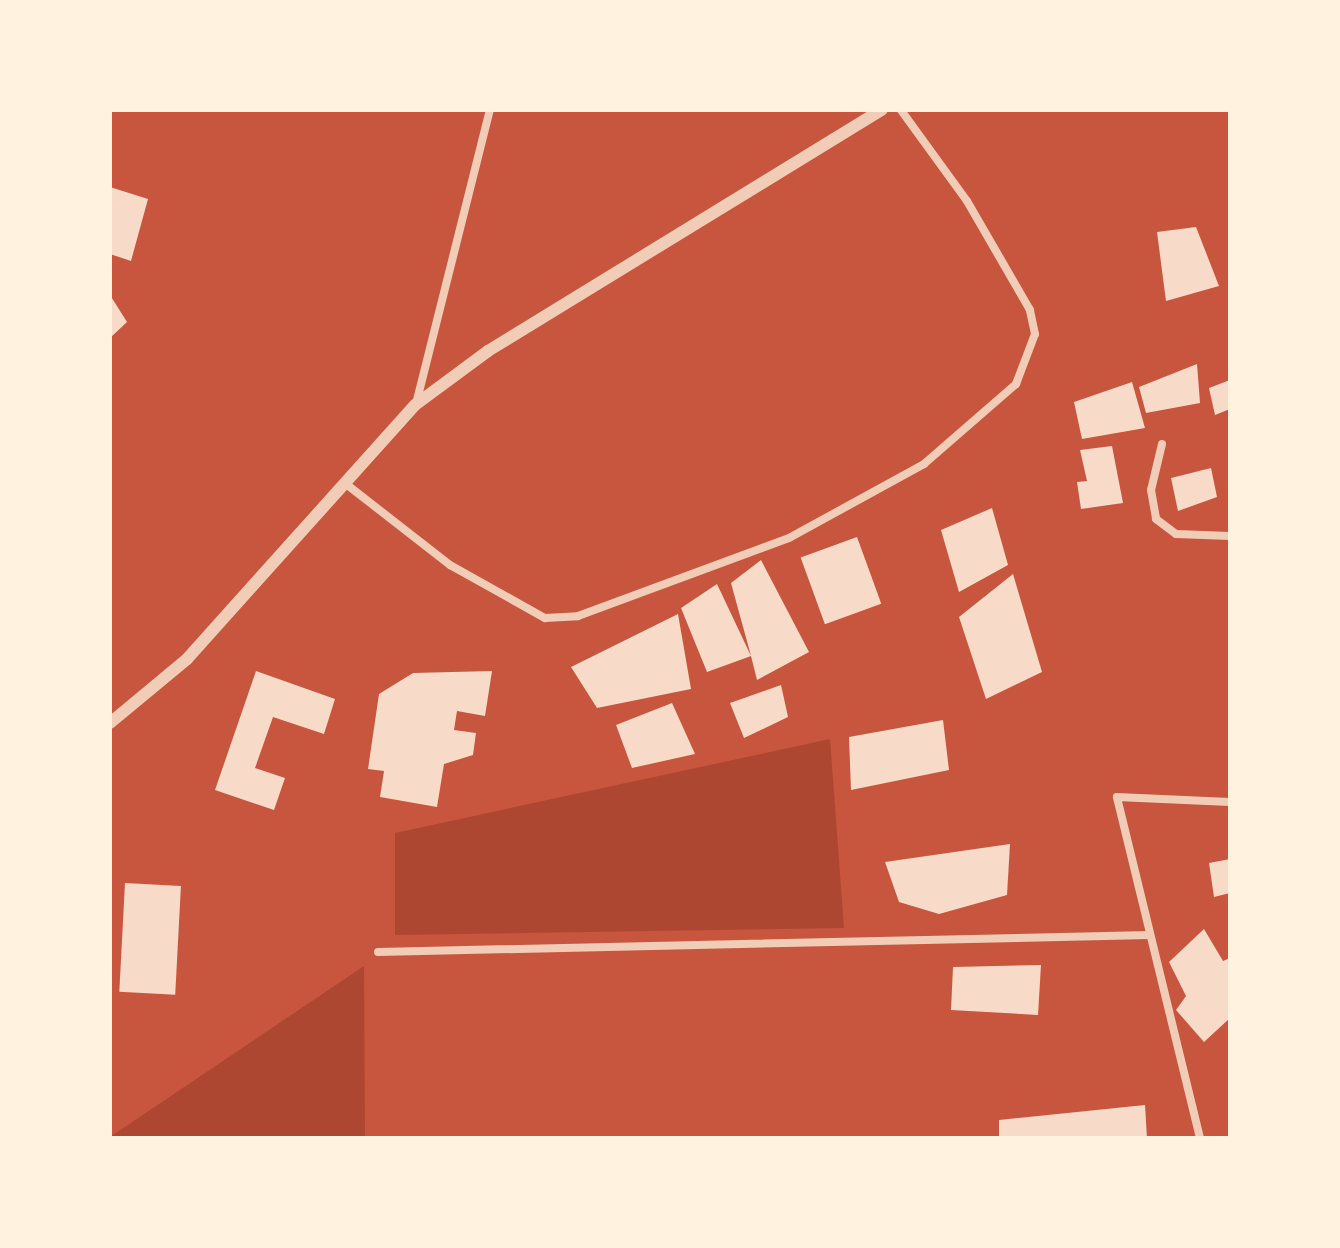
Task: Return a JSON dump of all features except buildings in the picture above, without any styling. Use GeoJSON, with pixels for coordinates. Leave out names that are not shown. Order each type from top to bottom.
{"type":"FeatureCollection","features":[{"type":"Feature","properties":{"kind":"street"},"geometry":{"type":"LineString","coordinates":[[415,405],[490,110]]}},
{"type":"Feature","properties":{"kind":"street"},"geometry":{"type":"LineString","coordinates":[[110,723],[187,659],[415,405],[488,351],[882,110]]}},
{"type":"Feature","properties":{"kind":"street"},"geometry":{"type":"LineString","coordinates":[[346,484],[450,565],[545,618],[578,616],[789,538],[924,464],[1016,384],[1035,334],[1030,310],[967,201],[901,110]]}},
{"type":"Feature","properties":{"kind":"street"},"geometry":{"type":"LineString","coordinates":[[1162,444],[1151,490],[1156,519],[1176,534],[1230,536]]}},
{"type":"Feature","properties":{"kind":"street"},"geometry":{"type":"LineString","coordinates":[[1200,1138],[1117,797],[1230,802]]}},
{"type":"Feature","properties":{"kind":"street"},"geometry":{"type":"LineString","coordinates":[[378,952],[1150,935]]}},
{"type":"Feature","properties":{"kind":"shaded area"},"geometry":{"type":"Polygon","coordinates":[[[830,739],[844,928],[395,935],[395,833],[830,739]]]}},
{"type":"Feature","properties":{"kind":"shaded area"},"geometry":{"type":"Polygon","coordinates":[[[364,966],[365,1138],[110,1138],[110,1137],[364,966]]]}}]}
